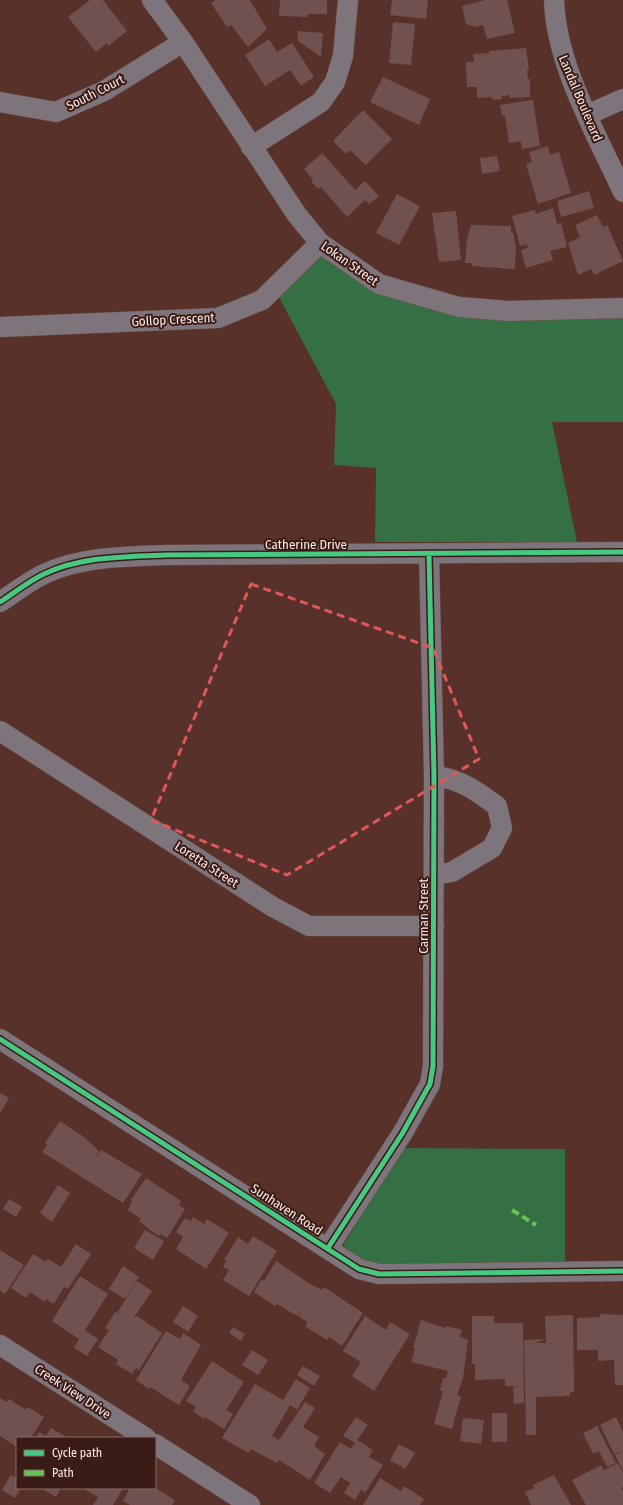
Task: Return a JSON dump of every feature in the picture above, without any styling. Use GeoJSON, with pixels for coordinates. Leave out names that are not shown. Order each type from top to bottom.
{"type":"FeatureCollection","features":[{"type":"Feature","properties":{"kind":"street","name":"Lokan Street"},"geometry":{"type":"LineString","coordinates":[[152,0],[183,42],[297,215],[320,243],[379,284],[459,307],[508,311],[623,308]]}},
{"type":"Feature","properties":{"kind":"street"},"geometry":{"type":"LineString","coordinates":[[251,147],[321,102],[335,82],[343,56],[348,0]]}},
{"type":"Feature","properties":{"kind":"street","name":"Landal Boulevard"},"geometry":{"type":"LineString","coordinates":[[554,0],[555,19],[562,55],[587,115],[623,192]]}},
{"type":"Feature","properties":{"kind":"street","name":"South Court"},"geometry":{"type":"LineString","coordinates":[[0,102],[56,112],[104,91],[183,42]]}},
{"type":"Feature","properties":{"kind":"street"},"geometry":{"type":"LineString","coordinates":[[587,115],[623,99]]}},
{"type":"Feature","properties":{"kind":"street","name":"Gollop Crescent"},"geometry":{"type":"LineString","coordinates":[[0,327],[218,318],[262,300],[320,243]]}},
{"type":"Feature","properties":{"kind":"street","name":"Catherine Drive"},"geometry":{"type":"LineString","coordinates":[[0,602],[44,574],[73,563],[107,557],[165,555],[623,552]]}},
{"type":"Feature","properties":{"kind":"street","name":"Carman Street"},"geometry":{"type":"LineString","coordinates":[[328,1248],[402,1134],[430,1084],[433,1066],[434,776],[429,554]]}},
{"type":"Feature","properties":{"kind":"street","name":"Loretta Street"},"geometry":{"type":"LineString","coordinates":[[0,731],[274,907],[304,924],[314,926],[434,926]]}},
{"type":"Feature","properties":{"kind":"street","name":"Carman Street"},"geometry":{"type":"LineString","coordinates":[[434,776],[449,777],[473,788],[498,806],[502,828],[492,848],[452,872],[434,875]]}},
{"type":"Feature","properties":{"kind":"street","name":"Sunhaven Road"},"geometry":{"type":"LineString","coordinates":[[0,1039],[359,1269],[379,1274],[623,1271]]}},
{"type":"Feature","properties":{"kind":"street","name":"Creek View Drive"},"geometry":{"type":"LineString","coordinates":[[0,1344],[144,1437]]}},
{"type":"Feature","properties":{"kind":"street"},"geometry":{"type":"LineString","coordinates":[[156,1445],[250,1505]]}},
{"type":"Feature","properties":{"kind":"highlighted area"},"geometry":{"type":"Polygon","coordinates":[[[251,584],[433,648],[479,759],[287,875],[151,820],[251,584]]]}},
{"type":"Feature","properties":{"kind":"green space"},"geometry":{"type":"Polygon","coordinates":[[[320,243],[379,284],[459,307],[623,308],[623,422],[552,422],[577,542],[375,542],[376,468],[334,465],[336,404],[274,288],[320,243]]]}},
{"type":"Feature","properties":{"kind":"green space"},"geometry":{"type":"Polygon","coordinates":[[[402,1148],[565,1149],[565,1262],[385,1267],[362,1260],[343,1246],[402,1148]]]}},
{"type":"Feature","properties":{"kind":"building"},"geometry":{"type":"Polygon","coordinates":[[[90,0],[103,0],[127,31],[108,46],[107,43],[96,52],[68,17],[90,0]]]}},
{"type":"Feature","properties":{"kind":"building"},"geometry":{"type":"Polygon","coordinates":[[[216,0],[250,0],[267,29],[248,47],[231,25],[227,27],[211,3],[216,0]]]}},
{"type":"Feature","properties":{"kind":"building"},"geometry":{"type":"Polygon","coordinates":[[[280,0],[327,0],[327,14],[308,14],[308,17],[279,16],[280,0]]]}},
{"type":"Feature","properties":{"kind":"building"},"geometry":{"type":"Polygon","coordinates":[[[392,0],[428,0],[426,19],[390,15],[392,0]]]}},
{"type":"Feature","properties":{"kind":"building"},"geometry":{"type":"Polygon","coordinates":[[[485,0],[507,0],[515,33],[487,39],[483,25],[475,27],[466,24],[462,6],[485,0]]]}},
{"type":"Feature","properties":{"kind":"building"},"geometry":{"type":"Polygon","coordinates":[[[393,22],[415,24],[411,65],[389,63],[393,22]]]}},
{"type":"Feature","properties":{"kind":"building"},"geometry":{"type":"Polygon","coordinates":[[[298,31],[323,33],[321,57],[297,40],[298,31]]]}},
{"type":"Feature","properties":{"kind":"building"},"geometry":{"type":"Polygon","coordinates":[[[269,39],[277,52],[292,43],[314,77],[301,86],[290,70],[265,86],[245,55],[269,39]]]}},
{"type":"Feature","properties":{"kind":"building"},"geometry":{"type":"Polygon","coordinates":[[[526,48],[529,70],[527,70],[528,79],[530,79],[530,97],[510,98],[509,95],[502,96],[502,99],[493,100],[492,97],[477,98],[477,87],[467,87],[466,62],[474,62],[473,54],[526,48]]]}},
{"type":"Feature","properties":{"kind":"building"},"geometry":{"type":"Polygon","coordinates":[[[383,77],[430,99],[419,125],[370,102],[383,77]]]}},
{"type":"Feature","properties":{"kind":"building"},"geometry":{"type":"Polygon","coordinates":[[[533,100],[540,146],[522,149],[521,141],[509,143],[505,115],[502,116],[500,105],[533,100]]]}},
{"type":"Feature","properties":{"kind":"building"},"geometry":{"type":"Polygon","coordinates":[[[363,110],[392,139],[366,165],[350,150],[346,154],[333,141],[363,110]]]}},
{"type":"Feature","properties":{"kind":"building"},"geometry":{"type":"Polygon","coordinates":[[[548,146],[550,155],[559,152],[571,193],[538,204],[526,164],[532,162],[529,152],[548,146]]]}},
{"type":"Feature","properties":{"kind":"building"},"geometry":{"type":"Polygon","coordinates":[[[322,153],[355,190],[365,181],[379,196],[369,204],[365,200],[347,217],[321,187],[318,189],[304,169],[322,153]]]}},
{"type":"Feature","properties":{"kind":"building"},"geometry":{"type":"Polygon","coordinates":[[[497,156],[500,171],[482,174],[480,158],[497,156]]]}},
{"type":"Feature","properties":{"kind":"building"},"geometry":{"type":"Polygon","coordinates":[[[589,191],[594,208],[561,217],[557,201],[589,191]]]}},
{"type":"Feature","properties":{"kind":"building"},"geometry":{"type":"Polygon","coordinates":[[[397,194],[420,206],[399,245],[376,233],[397,194]]]}},
{"type":"Feature","properties":{"kind":"building"},"geometry":{"type":"Polygon","coordinates":[[[553,208],[557,224],[561,223],[567,247],[550,251],[553,260],[526,268],[521,250],[528,248],[527,244],[520,246],[512,216],[535,210],[536,214],[553,208]]]}},
{"type":"Feature","properties":{"kind":"building"},"geometry":{"type":"Polygon","coordinates":[[[456,211],[461,260],[439,262],[432,213],[456,211]]]}},
{"type":"Feature","properties":{"kind":"building"},"geometry":{"type":"Polygon","coordinates":[[[597,215],[603,227],[607,225],[623,261],[594,275],[591,269],[578,275],[568,243],[580,237],[575,225],[597,215]]]}},
{"type":"Feature","properties":{"kind":"building"},"geometry":{"type":"Polygon","coordinates":[[[471,225],[511,226],[511,233],[514,233],[514,243],[516,243],[515,269],[471,266],[472,263],[465,263],[467,239],[471,225]]]}},
{"type":"Feature","properties":{"kind":"building"},"geometry":{"type":"Polygon","coordinates":[[[0,1093],[9,1098],[0,1114],[0,1093]]]}},
{"type":"Feature","properties":{"kind":"building"},"geometry":{"type":"Polygon","coordinates":[[[60,1121],[84,1137],[99,1151],[92,1162],[101,1150],[142,1174],[123,1203],[42,1152],[47,1145],[45,1143],[60,1121]]]}},
{"type":"Feature","properties":{"kind":"building"},"geometry":{"type":"Polygon","coordinates":[[[146,1178],[181,1201],[179,1205],[185,1209],[167,1238],[161,1234],[159,1236],[147,1228],[139,1221],[141,1219],[128,1210],[132,1201],[131,1200],[146,1178]]]}},
{"type":"Feature","properties":{"kind":"building"},"geometry":{"type":"Polygon","coordinates":[[[58,1185],[70,1193],[52,1222],[40,1213],[58,1185]]]}},
{"type":"Feature","properties":{"kind":"building"},"geometry":{"type":"Polygon","coordinates":[[[9,1199],[22,1207],[16,1217],[3,1209],[9,1199]]]}},
{"type":"Feature","properties":{"kind":"building"},"geometry":{"type":"Polygon","coordinates":[[[193,1217],[204,1224],[207,1219],[229,1233],[206,1269],[176,1249],[183,1237],[176,1232],[185,1218],[191,1221],[193,1217]]]}},
{"type":"Feature","properties":{"kind":"building"},"geometry":{"type":"Polygon","coordinates":[[[145,1230],[164,1241],[153,1260],[134,1248],[145,1230]]]}},
{"type":"Feature","properties":{"kind":"building"},"geometry":{"type":"Polygon","coordinates":[[[253,1236],[277,1251],[249,1296],[223,1280],[229,1270],[223,1267],[226,1261],[224,1260],[238,1237],[248,1244],[253,1236]]]}},
{"type":"Feature","properties":{"kind":"building"},"geometry":{"type":"Polygon","coordinates":[[[76,1244],[91,1254],[68,1289],[64,1287],[54,1304],[46,1299],[45,1302],[30,1292],[26,1298],[11,1288],[33,1254],[46,1262],[48,1259],[61,1267],[76,1244]]]}},
{"type":"Feature","properties":{"kind":"building"},"geometry":{"type":"Polygon","coordinates":[[[0,1250],[24,1265],[5,1294],[0,1291],[0,1250]]]}},
{"type":"Feature","properties":{"kind":"building"},"geometry":{"type":"Polygon","coordinates":[[[276,1261],[310,1284],[322,1290],[324,1287],[363,1313],[342,1346],[329,1337],[327,1340],[306,1327],[307,1322],[298,1316],[302,1309],[297,1316],[277,1304],[275,1306],[254,1292],[262,1279],[264,1281],[276,1261]]]}},
{"type":"Feature","properties":{"kind":"building"},"geometry":{"type":"Polygon","coordinates":[[[123,1266],[139,1277],[125,1299],[109,1289],[123,1266]]]}},
{"type":"Feature","properties":{"kind":"building"},"geometry":{"type":"Polygon","coordinates":[[[80,1276],[108,1294],[85,1330],[98,1339],[87,1356],[74,1348],[79,1339],[52,1321],[80,1276]]]}},
{"type":"Feature","properties":{"kind":"building"},"geometry":{"type":"Polygon","coordinates":[[[137,1281],[152,1291],[133,1319],[137,1316],[162,1333],[139,1370],[136,1368],[132,1374],[116,1364],[118,1360],[98,1347],[109,1330],[105,1328],[115,1312],[117,1313],[137,1281]]]}},
{"type":"Feature","properties":{"kind":"building"},"geometry":{"type":"Polygon","coordinates":[[[183,1306],[198,1316],[188,1332],[173,1322],[183,1306]]]}},
{"type":"Feature","properties":{"kind":"building"},"geometry":{"type":"Polygon","coordinates":[[[600,1314],[623,1315],[623,1385],[615,1385],[614,1360],[598,1361],[598,1350],[577,1350],[577,1318],[600,1317],[600,1314]]]}},
{"type":"Feature","properties":{"kind":"building"},"geometry":{"type":"Polygon","coordinates":[[[573,1315],[574,1392],[570,1392],[570,1396],[536,1397],[536,1435],[526,1435],[524,1340],[546,1339],[545,1316],[573,1315]],[[546,1339],[536,1343],[546,1343],[546,1339]]]}},
{"type":"Feature","properties":{"kind":"building"},"geometry":{"type":"Polygon","coordinates":[[[365,1316],[386,1330],[390,1322],[410,1334],[374,1391],[352,1376],[361,1362],[343,1351],[365,1316]]]}},
{"type":"Feature","properties":{"kind":"building"},"geometry":{"type":"Polygon","coordinates":[[[472,1316],[494,1316],[494,1323],[523,1323],[524,1403],[514,1404],[513,1387],[520,1386],[505,1386],[505,1379],[475,1380],[475,1364],[472,1364],[472,1316]]]}},
{"type":"Feature","properties":{"kind":"building"},"geometry":{"type":"Polygon","coordinates":[[[421,1320],[445,1328],[446,1326],[462,1330],[460,1337],[468,1340],[463,1378],[457,1395],[461,1396],[452,1429],[434,1424],[443,1391],[440,1391],[443,1378],[446,1378],[448,1371],[411,1362],[415,1349],[413,1348],[421,1320]]]}},
{"type":"Feature","properties":{"kind":"building"},"geometry":{"type":"Polygon","coordinates":[[[233,1327],[245,1334],[241,1341],[229,1333],[233,1327]]]}},
{"type":"Feature","properties":{"kind":"building"},"geometry":{"type":"Polygon","coordinates":[[[166,1331],[180,1339],[183,1333],[201,1345],[181,1380],[190,1386],[179,1405],[150,1387],[149,1389],[136,1380],[166,1331]]]}},
{"type":"Feature","properties":{"kind":"building"},"geometry":{"type":"Polygon","coordinates":[[[252,1350],[268,1360],[258,1375],[242,1365],[252,1350]]]}},
{"type":"Feature","properties":{"kind":"building"},"geometry":{"type":"Polygon","coordinates":[[[212,1361],[244,1382],[226,1410],[233,1414],[224,1429],[205,1417],[204,1419],[193,1411],[196,1407],[186,1401],[212,1361]]]}},
{"type":"Feature","properties":{"kind":"building"},"geometry":{"type":"Polygon","coordinates":[[[303,1366],[320,1376],[314,1386],[297,1375],[303,1366]]]}},
{"type":"Feature","properties":{"kind":"building"},"geometry":{"type":"Polygon","coordinates":[[[296,1379],[310,1388],[297,1410],[290,1405],[272,1436],[279,1440],[305,1402],[315,1408],[303,1427],[319,1437],[314,1446],[325,1454],[310,1480],[279,1460],[277,1463],[253,1450],[250,1450],[249,1453],[222,1438],[255,1384],[283,1400],[296,1379]]]}},
{"type":"Feature","properties":{"kind":"building"},"geometry":{"type":"Polygon","coordinates":[[[0,1398],[7,1402],[9,1399],[26,1410],[28,1407],[44,1417],[32,1437],[16,1437],[16,1446],[0,1436],[0,1398]]]}},
{"type":"Feature","properties":{"kind":"building"},"geometry":{"type":"Polygon","coordinates":[[[492,1413],[507,1413],[507,1442],[492,1442],[492,1413]]]}},
{"type":"Feature","properties":{"kind":"building"},"geometry":{"type":"Polygon","coordinates":[[[356,1417],[368,1425],[357,1440],[373,1450],[369,1457],[383,1465],[365,1493],[361,1490],[355,1500],[344,1493],[350,1483],[341,1477],[330,1493],[314,1483],[340,1442],[351,1449],[355,1443],[343,1436],[356,1417]]]}},
{"type":"Feature","properties":{"kind":"building"},"geometry":{"type":"Polygon","coordinates":[[[616,1417],[623,1432],[623,1471],[615,1455],[622,1451],[614,1454],[600,1425],[616,1417]]]}},
{"type":"Feature","properties":{"kind":"building"},"geometry":{"type":"Polygon","coordinates":[[[463,1418],[484,1420],[481,1444],[460,1441],[463,1418]]]}},
{"type":"Feature","properties":{"kind":"building"},"geometry":{"type":"Polygon","coordinates":[[[597,1426],[616,1463],[607,1467],[599,1451],[593,1454],[583,1433],[597,1426]]]}},
{"type":"Feature","properties":{"kind":"building"},"geometry":{"type":"Polygon","coordinates":[[[51,1428],[66,1437],[36,1437],[39,1432],[46,1436],[51,1428]]]}},
{"type":"Feature","properties":{"kind":"building"},"geometry":{"type":"Polygon","coordinates":[[[399,1444],[415,1453],[405,1469],[390,1460],[399,1444]]]}},
{"type":"Feature","properties":{"kind":"building"},"geometry":{"type":"Polygon","coordinates":[[[618,1463],[623,1473],[623,1487],[621,1488],[623,1491],[623,1505],[586,1505],[572,1480],[601,1465],[604,1470],[618,1463]]]}},
{"type":"Feature","properties":{"kind":"building"},"geometry":{"type":"Polygon","coordinates":[[[11,1475],[16,1478],[16,1489],[20,1489],[15,1498],[2,1490],[11,1475]]]}},
{"type":"Feature","properties":{"kind":"building"},"geometry":{"type":"Polygon","coordinates":[[[554,1475],[571,1505],[531,1505],[525,1492],[534,1488],[533,1485],[554,1475]]]}},
{"type":"Feature","properties":{"kind":"building"},"geometry":{"type":"Polygon","coordinates":[[[380,1478],[401,1491],[404,1486],[424,1499],[420,1505],[363,1505],[380,1478]]]}},
{"type":"Feature","properties":{"kind":"building"},"geometry":{"type":"Polygon","coordinates":[[[43,1489],[60,1489],[56,1497],[43,1489]]]}},
{"type":"Feature","properties":{"kind":"building"},"geometry":{"type":"Polygon","coordinates":[[[84,1489],[122,1489],[113,1505],[93,1505],[98,1497],[84,1489]]]}},
{"type":"Feature","properties":{"kind":"building"},"geometry":{"type":"Polygon","coordinates":[[[129,1489],[156,1489],[175,1500],[172,1505],[130,1505],[123,1501],[129,1489]]]}},
{"type":"Feature","properties":{"kind":"marked path"},"geometry":{"type":"LineString","coordinates":[[512,1210],[536,1225]]}},
{"type":"Feature","properties":{"kind":"cycle path"},"geometry":{"type":"LineString","coordinates":[[0,602],[33,580],[58,568],[103,558],[165,555],[623,552]]}},
{"type":"Feature","properties":{"kind":"cycle path"},"geometry":{"type":"LineString","coordinates":[[328,1248],[402,1134],[430,1084],[433,1066],[434,776],[429,554]]}},
{"type":"Feature","properties":{"kind":"cycle path"},"geometry":{"type":"LineString","coordinates":[[0,1039],[359,1269],[379,1274],[623,1271]]}}]}
